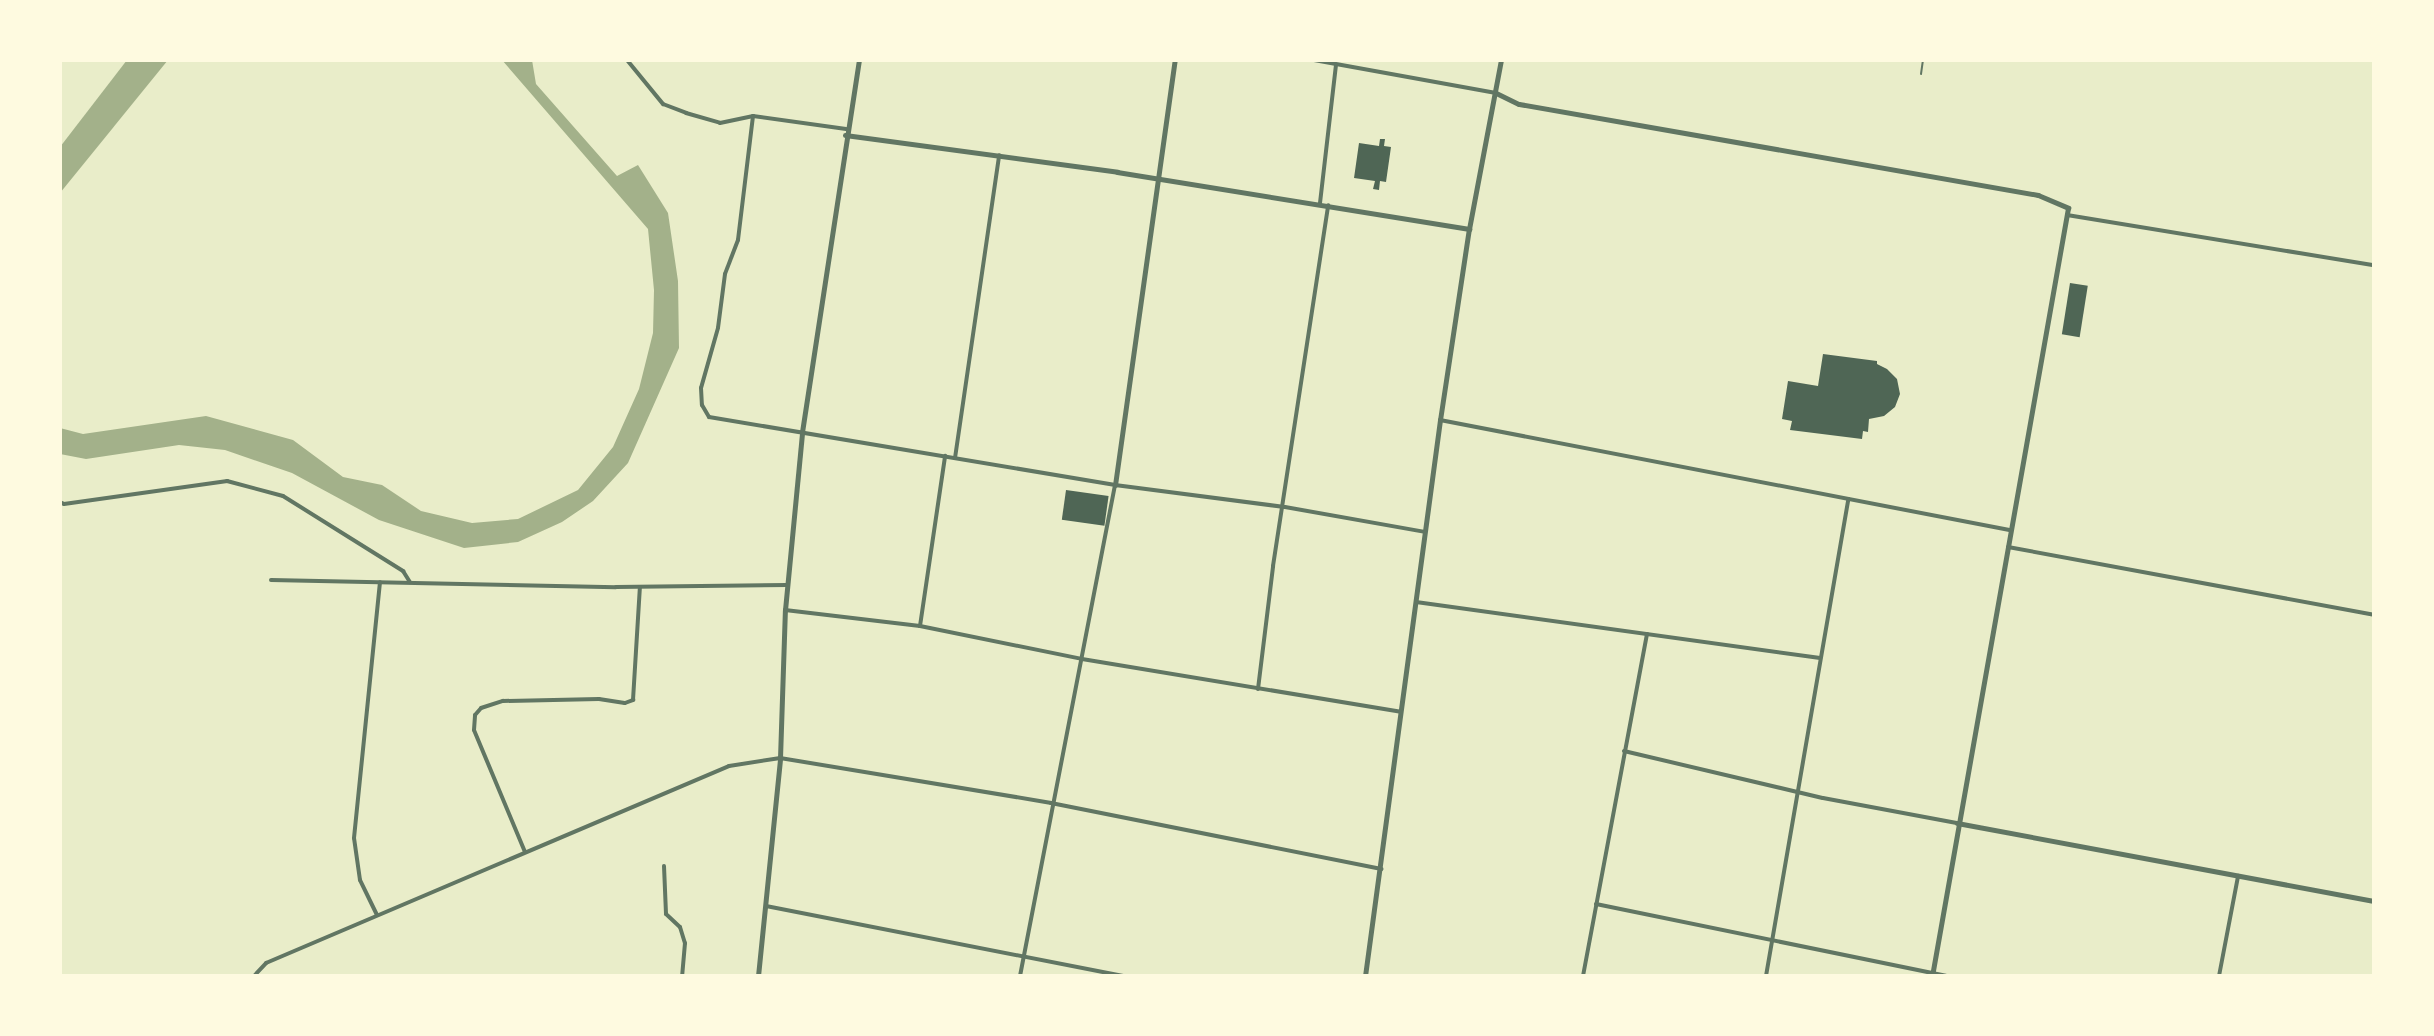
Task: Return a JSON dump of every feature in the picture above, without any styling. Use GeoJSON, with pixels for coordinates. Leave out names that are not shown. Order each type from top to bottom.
{"type":"FeatureCollection","features":[{"type":"Feature","properties":{"kind":"street"},"geometry":{"type":"LineString","coordinates":[[627,60],[663,104],[720,123],[753,116],[1328,204],[1469,229]]}},
{"type":"Feature","properties":{"kind":"street"},"geometry":{"type":"LineString","coordinates":[[758,976],[780,758],[785,610],[802,432],[859,60]]}},
{"type":"Feature","properties":{"kind":"street"},"geometry":{"type":"LineString","coordinates":[[1020,976],[1051,803],[1115,485],[1175,60]]}},
{"type":"Feature","properties":{"kind":"street"},"geometry":{"type":"LineString","coordinates":[[1314,60],[1439,80],[1496,93],[1519,104],[2038,195],[2068,212],[2374,265]]}},
{"type":"Feature","properties":{"kind":"street"},"geometry":{"type":"LineString","coordinates":[[1365,976],[1440,420],[1469,229],[1501,60]]}},
{"type":"Feature","properties":{"kind":"street"},"geometry":{"type":"LineString","coordinates":[[1320,203],[1336,65]]}},
{"type":"Feature","properties":{"kind":"street"},"geometry":{"type":"LineString","coordinates":[[753,116],[738,240],[725,274],[718,328],[701,388],[702,405],[709,417],[1115,485],[1285,507],[1425,532]]}},
{"type":"Feature","properties":{"kind":"street"},"geometry":{"type":"LineString","coordinates":[[955,458],[999,155]]}},
{"type":"Feature","properties":{"kind":"street"},"geometry":{"type":"LineString","coordinates":[[1258,689],[1273,566],[1285,507],[1328,204]]}},
{"type":"Feature","properties":{"kind":"street"},"geometry":{"type":"LineString","coordinates":[[1932,975],[2068,212]]}},
{"type":"Feature","properties":{"kind":"street"},"geometry":{"type":"LineString","coordinates":[[1440,420],[2009,530]]}},
{"type":"Feature","properties":{"kind":"street"},"geometry":{"type":"LineString","coordinates":[[920,626],[945,456]]}},
{"type":"Feature","properties":{"kind":"street"},"geometry":{"type":"LineString","coordinates":[[60,502],[64,504],[227,481],[283,496],[403,571],[410,583]]}},
{"type":"Feature","properties":{"kind":"street"},"geometry":{"type":"LineString","coordinates":[[1766,976],[1848,499]]}},
{"type":"Feature","properties":{"kind":"street"},"geometry":{"type":"LineString","coordinates":[[2006,547],[2374,615]]}},
{"type":"Feature","properties":{"kind":"street"},"geometry":{"type":"LineString","coordinates":[[271,580],[640,587],[787,585]]}},
{"type":"Feature","properties":{"kind":"street"},"geometry":{"type":"LineString","coordinates":[[377,915],[360,880],[354,838],[380,582]]}},
{"type":"Feature","properties":{"kind":"street"},"geometry":{"type":"LineString","coordinates":[[525,852],[474,730],[475,715],[481,708],[503,701],[599,699],[625,703],[633,700],[640,587]]}},
{"type":"Feature","properties":{"kind":"street"},"geometry":{"type":"LineString","coordinates":[[1416,602],[1820,658]]}},
{"type":"Feature","properties":{"kind":"street"},"geometry":{"type":"LineString","coordinates":[[785,610],[920,626],[1082,659],[1401,712]]}},
{"type":"Feature","properties":{"kind":"street"},"geometry":{"type":"LineString","coordinates":[[1583,976],[1647,634]]}},
{"type":"Feature","properties":{"kind":"street"},"geometry":{"type":"LineString","coordinates":[[1624,751],[1957,823],[2374,901]]}},
{"type":"Feature","properties":{"kind":"street"},"geometry":{"type":"LineString","coordinates":[[254,976],[266,963],[729,766],[780,758],[1051,803],[1381,869]]}},
{"type":"Feature","properties":{"kind":"street"},"geometry":{"type":"LineString","coordinates":[[664,866],[666,914],[680,927],[685,943],[682,976]]}},
{"type":"Feature","properties":{"kind":"street"},"geometry":{"type":"LineString","coordinates":[[2219,976],[2238,876]]}},
{"type":"Feature","properties":{"kind":"street"},"geometry":{"type":"LineString","coordinates":[[1596,904],[1946,976]]}},
{"type":"Feature","properties":{"kind":"street"},"geometry":{"type":"LineString","coordinates":[[766,906],[1123,976]]}},
{"type":"Feature","properties":{"kind":"lane"},"geometry":{"type":"LineString","coordinates":[[1921,74],[1923,60]]}},
{"type":"Feature","properties":{"kind":"shaded area"},"geometry":{"type":"Polygon","coordinates":[[[127,60],[168,60],[60,193],[60,147],[127,60]]]}},
{"type":"Feature","properties":{"kind":"shaded area"},"geometry":{"type":"Polygon","coordinates":[[[502,60],[532,60],[536,84],[617,176],[638,165],[668,213],[678,281],[679,348],[628,463],[593,501],[562,522],[518,542],[464,548],[379,520],[292,473],[225,450],[179,445],[86,459],[60,454],[60,428],[83,434],[206,416],[293,440],[343,477],[382,485],[421,511],[472,523],[518,519],[578,490],[613,447],[639,389],[653,333],[654,290],[648,229],[502,60]]]}},
{"type":"Feature","properties":{"kind":"building"},"geometry":{"type":"Polygon","coordinates":[[[1380,139],[1385,139],[1384,146],[1391,147],[1386,182],[1380,181],[1379,190],[1373,189],[1375,181],[1354,178],[1359,143],[1379,146],[1380,139]]]}},
{"type":"Feature","properties":{"kind":"building"},"geometry":{"type":"Polygon","coordinates":[[[2070,283],[2088,286],[2080,337],[2062,334],[2070,283]]]}},
{"type":"Feature","properties":{"kind":"building"},"geometry":{"type":"Polygon","coordinates":[[[1823,354],[1877,361],[1897,379],[1900,394],[1895,407],[1884,416],[1869,419],[1868,432],[1863,431],[1862,439],[1790,430],[1792,421],[1782,419],[1788,381],[1818,386],[1823,354]]]}},
{"type":"Feature","properties":{"kind":"building"},"geometry":{"type":"Polygon","coordinates":[[[1066,490],[1109,496],[1104,526],[1062,520],[1066,490]]]}}]}
